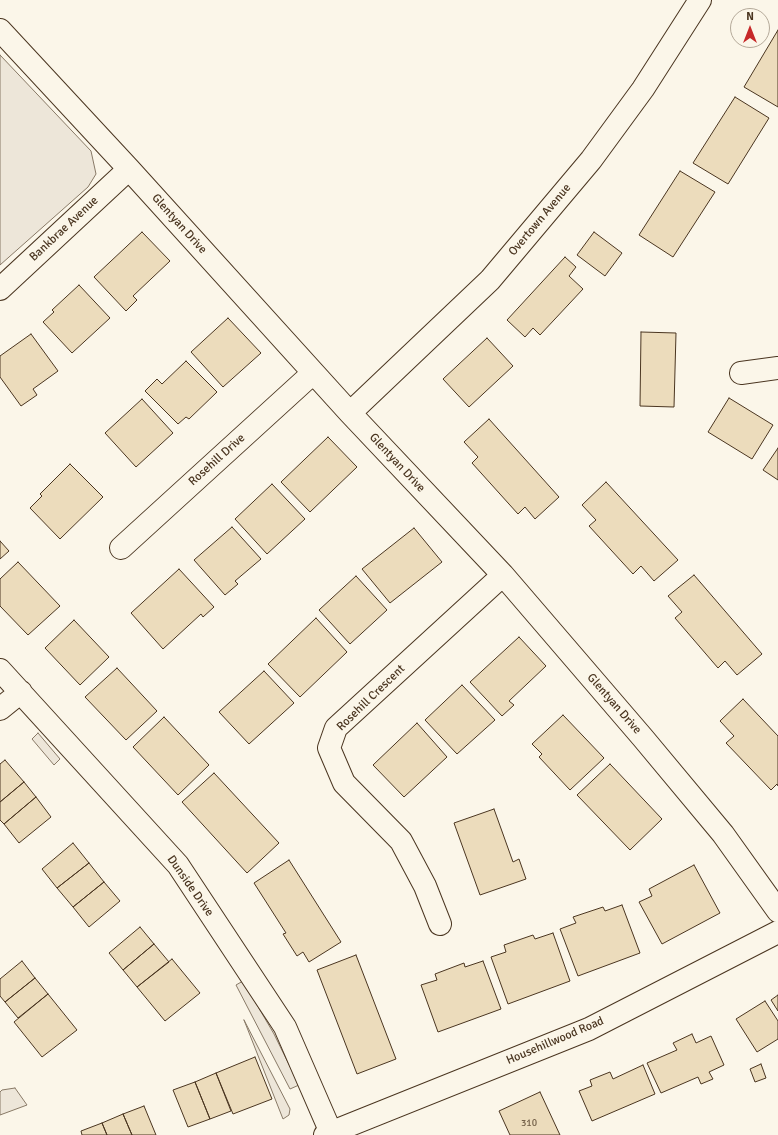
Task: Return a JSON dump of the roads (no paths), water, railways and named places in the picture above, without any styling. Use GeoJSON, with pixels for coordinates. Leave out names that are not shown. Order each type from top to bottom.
{"type":"FeatureCollection","features":[{"type":"Feature","properties":{"kind":"street","name":"Overtown Avenue"},"geometry":{"type":"LineString","coordinates":[[350,413],[490,280],[591,160],[643,89],[700,0]]}},
{"type":"Feature","properties":{"kind":"street","name":"Glentyan Drive"},"geometry":{"type":"LineString","coordinates":[[0,30],[129,169],[313,373],[503,575],[723,834],[778,911]]}},
{"type":"Feature","properties":{"kind":"street","name":"Bankbrae Avenue"},"geometry":{"type":"LineString","coordinates":[[0,289],[129,169]]}},
{"type":"Feature","properties":{"kind":"street"},"geometry":{"type":"LineString","coordinates":[[740,373],[778,368]]}},
{"type":"Feature","properties":{"kind":"street","name":"Rosehill Drive"},"geometry":{"type":"LineString","coordinates":[[121,548],[313,373]]}},
{"type":"Feature","properties":{"kind":"street","name":"Rosehill Crescent"},"geometry":{"type":"LineString","coordinates":[[440,924],[425,886],[401,841],[344,783],[330,748],[336,728],[503,575]]}},
{"type":"Feature","properties":{"kind":"street","name":"Dunside Drive"},"geometry":{"type":"LineString","coordinates":[[0,670],[178,865],[285,1027],[329,1134]]}},
{"type":"Feature","properties":{"kind":"street"},"geometry":{"type":"LineString","coordinates":[[0,709],[20,692]]}},
{"type":"Feature","properties":{"kind":"street","name":"Househillwood Road"},"geometry":{"type":"LineString","coordinates":[[329,1134],[589,1029],[778,932]]}}]}
